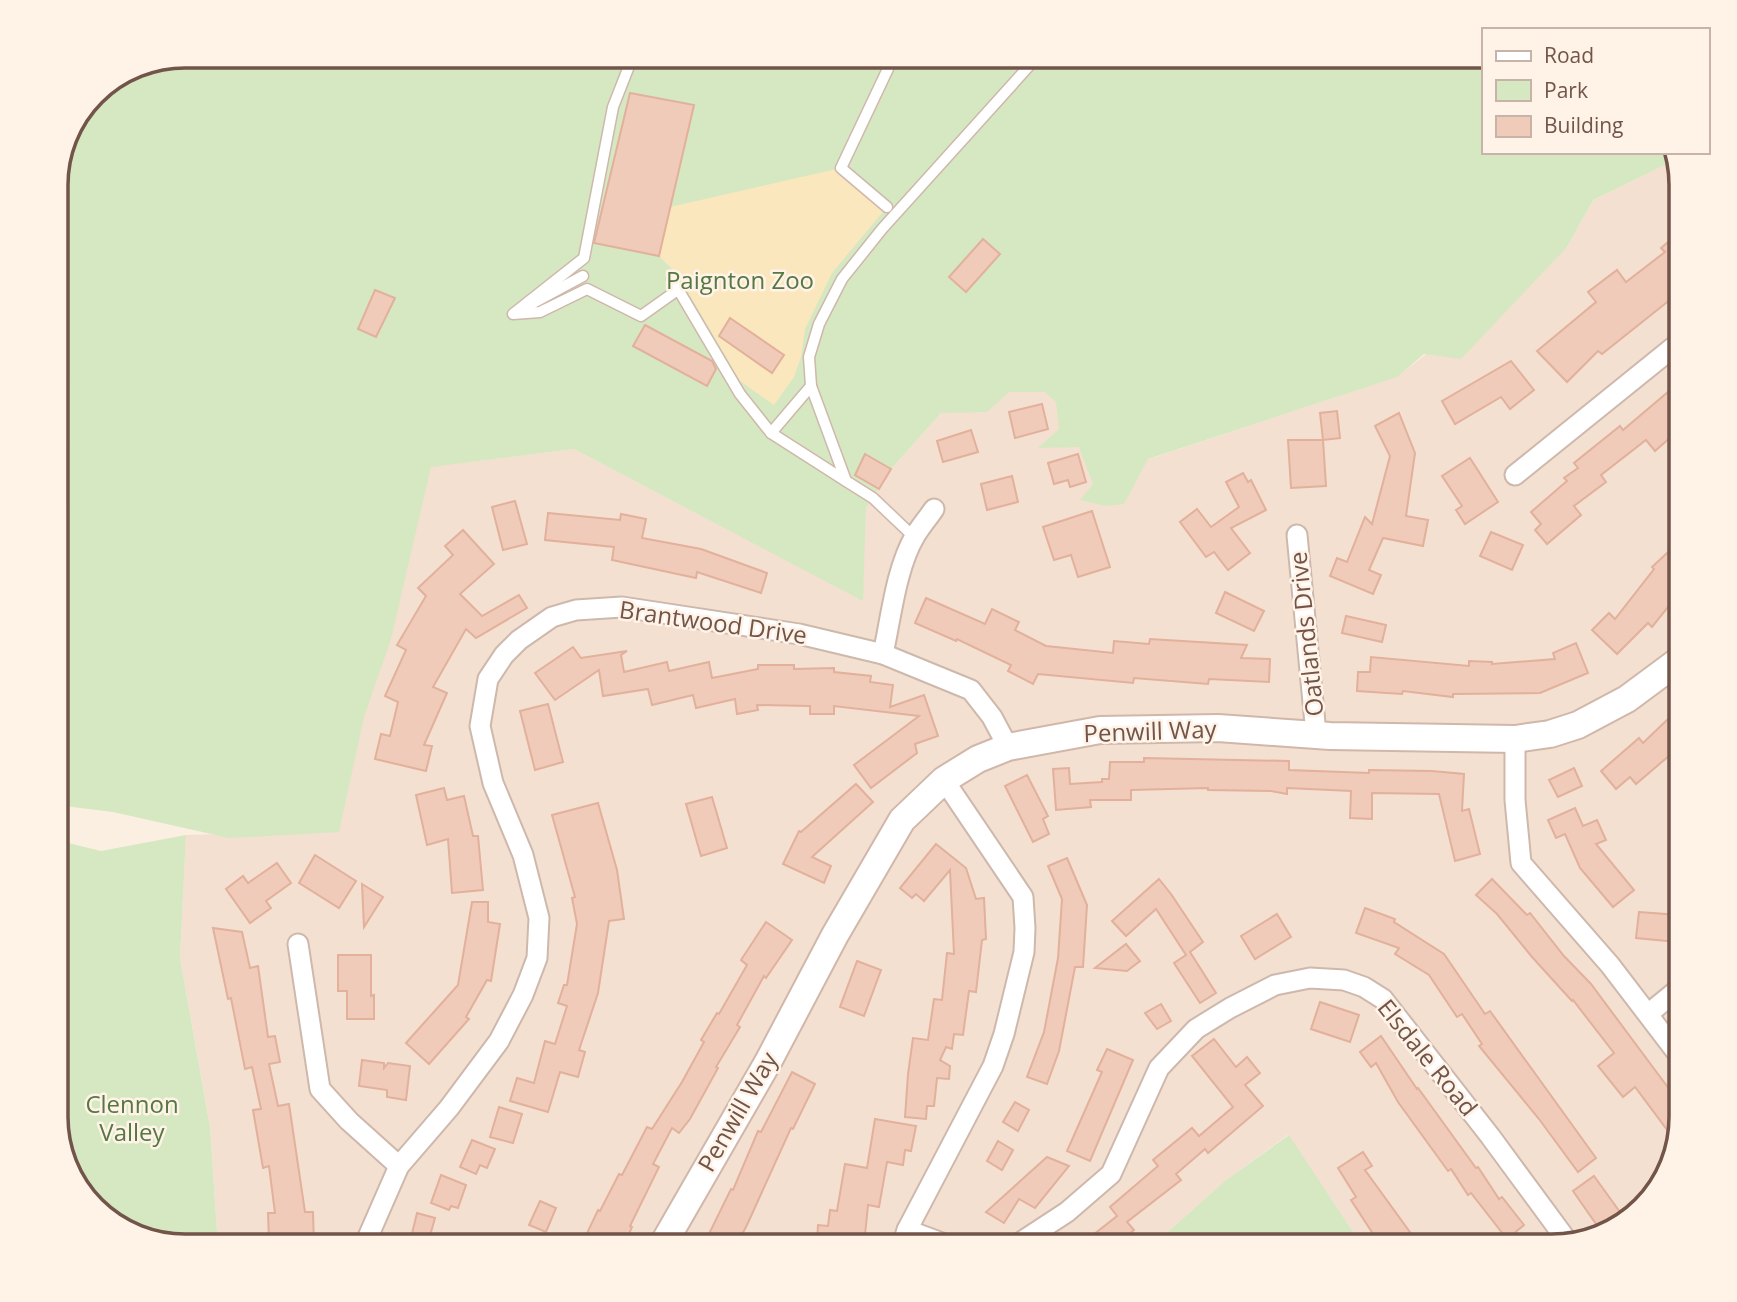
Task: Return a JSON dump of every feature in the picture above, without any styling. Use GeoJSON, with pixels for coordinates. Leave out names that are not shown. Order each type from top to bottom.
{"type":"FeatureCollection","features":[{"type":"Feature","properties":{"kind":"street"},"geometry":{"type":"LineString","coordinates":[[1516,475],[1669,351]]}},
{"type":"Feature","properties":{"kind":"street"},"geometry":{"type":"LineString","coordinates":[[883,654],[896,593],[914,537],[934,509]]}},
{"type":"Feature","properties":{"kind":"street","name":"Oatlands Drive"},"geometry":{"type":"LineString","coordinates":[[1297,535],[1316,734]]}},
{"type":"Feature","properties":{"kind":"street","name":"Brantwood Drive"},"geometry":{"type":"LineString","coordinates":[[369,1234],[399,1166],[449,1108],[499,1041],[523,995],[537,958],[539,918],[523,855],[493,783],[480,726],[488,679],[504,655],[519,640],[552,617],[576,610],[622,607],[799,634],[883,654],[971,690],[992,717],[1008,747]]}},
{"type":"Feature","properties":{"kind":"street","name":"Penwill Way"},"geometry":{"type":"LineString","coordinates":[[669,1234],[902,820],[944,780],[978,759],[1008,747],[1100,730],[1218,728],[1330,736],[1515,739],[1550,734],[1578,726],[1627,699],[1669,668]]}},
{"type":"Feature","properties":{"kind":"street"},"geometry":{"type":"LineString","coordinates":[[1515,739],[1515,800],[1521,863],[1610,964],[1669,1042]]}},
{"type":"Feature","properties":{"kind":"street"},"geometry":{"type":"LineString","coordinates":[[906,1234],[993,1066],[1004,1034],[1024,952],[1023,897],[944,780]]}},
{"type":"Feature","properties":{"kind":"street"},"geometry":{"type":"LineString","coordinates":[[298,944],[320,1090],[349,1121],[399,1166]]}},
{"type":"Feature","properties":{"kind":"street","name":"Elsdale Road"},"geometry":{"type":"LineString","coordinates":[[1033,1234],[1067,1212],[1111,1174],[1159,1068],[1196,1029],[1275,985],[1310,978],[1344,980],[1364,986],[1383,999],[1490,1136],[1561,1233]]}},
{"type":"Feature","properties":{"kind":"street"},"geometry":{"type":"LineString","coordinates":[[1648,1014],[1669,997]]}},
{"type":"Feature","properties":{"kind":"lane"},"geometry":{"type":"LineString","coordinates":[[513,314],[584,258],[613,107],[628,68]]}},
{"type":"Feature","properties":{"kind":"lane"},"geometry":{"type":"LineString","coordinates":[[887,207],[841,168],[888,68]]}},
{"type":"Feature","properties":{"kind":"lane"},"geometry":{"type":"LineString","coordinates":[[846,481],[811,386],[809,357],[819,324],[842,279],[882,229],[1027,68]]}},
{"type":"Feature","properties":{"kind":"lane"},"geometry":{"type":"LineString","coordinates":[[513,314],[583,276]]}},
{"type":"Feature","properties":{"kind":"lane"},"geometry":{"type":"LineString","coordinates":[[672,279],[740,394],[772,433],[873,498],[914,537]]}},
{"type":"Feature","properties":{"kind":"lane"},"geometry":{"type":"LineString","coordinates":[[513,314],[540,312],[587,289],[641,316],[679,289]]}},
{"type":"Feature","properties":{"kind":"lane"},"geometry":{"type":"LineString","coordinates":[[772,433],[811,386]]}},
{"type":"Feature","properties":{"kind":"shaded area"},"geometry":{"type":"Polygon","coordinates":[[[1667,164],[1669,185],[1669,1117],[1663,1155],[1645,1188],[1629,1205],[1604,1222],[1567,1233],[1354,1234],[1288,1135],[1226,1180],[1165,1234],[217,1234],[210,1126],[180,958],[186,835],[335,831],[418,468],[574,449],[862,600],[866,508],[891,469],[941,413],[1016,361],[1149,459],[1396,377],[1567,247],[1593,200],[1667,164]]]}},
{"type":"Feature","properties":{"kind":"green space","name":"Paignton Zoo"},"geometry":{"type":"Polygon","coordinates":[[[185,68],[1482,68],[1482,154],[1665,154],[1667,164],[1593,200],[1567,247],[1461,359],[1424,354],[1397,377],[1148,459],[1124,504],[1105,506],[1080,500],[1093,484],[1079,447],[1038,448],[1059,429],[1056,402],[1045,392],[1009,392],[987,412],[941,413],[891,469],[866,508],[863,601],[574,449],[431,467],[391,639],[364,717],[339,832],[229,838],[113,812],[68,806],[68,177],[80,133],[92,114],[108,97],[147,74],[185,68]]]}},
{"type":"Feature","properties":{"kind":"green space","name":"Clennon Valley"},"geometry":{"type":"Polygon","coordinates":[[[186,835],[180,958],[210,1127],[217,1234],[170,1233],[147,1228],[127,1218],[102,1200],[92,1188],[80,1169],[72,1147],[68,1125],[68,843],[101,851],[186,835]]]}},
{"type":"Feature","properties":{"kind":"green space"},"geometry":{"type":"Polygon","coordinates":[[[1289,1135],[1354,1234],[1165,1234],[1226,1180],[1289,1135]]]}},
{"type":"Feature","properties":{"kind":"sand"},"geometry":{"type":"Polygon","coordinates":[[[841,168],[887,207],[832,273],[805,329],[801,357],[794,377],[774,405],[740,381],[678,275],[659,256],[670,207],[841,168]]]}},
{"type":"Feature","properties":{"kind":"building"},"geometry":{"type":"Polygon","coordinates":[[[630,93],[694,105],[659,256],[594,243],[630,93]]]}},
{"type":"Feature","properties":{"kind":"building"},"geometry":{"type":"Polygon","coordinates":[[[983,239],[1000,254],[966,292],[949,277],[983,239]]]}},
{"type":"Feature","properties":{"kind":"building"},"geometry":{"type":"Polygon","coordinates":[[[1669,241],[1669,301],[1602,354],[1598,351],[1567,382],[1537,351],[1596,302],[1588,292],[1617,270],[1626,282],[1665,252],[1661,248],[1669,241]]]}},
{"type":"Feature","properties":{"kind":"building"},"geometry":{"type":"Polygon","coordinates":[[[375,290],[395,298],[376,337],[358,329],[375,290]]]}},
{"type":"Feature","properties":{"kind":"building"},"geometry":{"type":"Polygon","coordinates":[[[730,318],[784,355],[772,373],[719,336],[730,318]]]}},
{"type":"Feature","properties":{"kind":"building"},"geometry":{"type":"Polygon","coordinates":[[[645,325],[712,361],[716,369],[707,386],[633,346],[645,325]]]}},
{"type":"Feature","properties":{"kind":"building"},"geometry":{"type":"Polygon","coordinates":[[[1511,361],[1534,390],[1510,409],[1501,397],[1455,424],[1442,401],[1511,361]]]}},
{"type":"Feature","properties":{"kind":"building"},"geometry":{"type":"Polygon","coordinates":[[[1669,391],[1669,439],[1655,451],[1646,440],[1601,475],[1606,482],[1574,506],[1581,515],[1547,544],[1535,530],[1541,524],[1531,512],[1567,481],[1564,478],[1578,468],[1574,463],[1620,426],[1623,430],[1669,391]]]}},
{"type":"Feature","properties":{"kind":"building"},"geometry":{"type":"Polygon","coordinates":[[[1042,404],[1048,429],[1015,438],[1009,412],[1042,404]]]}},
{"type":"Feature","properties":{"kind":"building"},"geometry":{"type":"Polygon","coordinates":[[[1337,411],[1340,438],[1323,440],[1320,413],[1337,411]]]}},
{"type":"Feature","properties":{"kind":"building"},"geometry":{"type":"Polygon","coordinates":[[[1399,413],[1415,453],[1406,516],[1428,520],[1423,546],[1383,538],[1369,570],[1381,575],[1373,594],[1330,576],[1337,558],[1347,562],[1365,517],[1372,524],[1390,456],[1375,426],[1399,413]]]}},
{"type":"Feature","properties":{"kind":"building"},"geometry":{"type":"Polygon","coordinates":[[[971,430],[978,452],[943,462],[937,441],[971,430]]]}},
{"type":"Feature","properties":{"kind":"building"},"geometry":{"type":"Polygon","coordinates":[[[1288,440],[1323,440],[1326,486],[1291,488],[1288,440]]]}},
{"type":"Feature","properties":{"kind":"building"},"geometry":{"type":"Polygon","coordinates":[[[865,454],[891,469],[879,489],[855,475],[865,454]]]}},
{"type":"Feature","properties":{"kind":"building"},"geometry":{"type":"Polygon","coordinates":[[[1078,454],[1086,482],[1070,487],[1068,480],[1054,484],[1048,463],[1078,454]]]}},
{"type":"Feature","properties":{"kind":"building"},"geometry":{"type":"Polygon","coordinates":[[[1470,458],[1498,502],[1465,524],[1456,510],[1462,506],[1442,476],[1470,458]]]}},
{"type":"Feature","properties":{"kind":"building"},"geometry":{"type":"Polygon","coordinates":[[[1243,473],[1248,482],[1251,480],[1266,510],[1231,528],[1250,553],[1228,570],[1214,552],[1206,557],[1180,522],[1197,509],[1211,527],[1239,507],[1226,482],[1243,473]]]}},
{"type":"Feature","properties":{"kind":"building"},"geometry":{"type":"Polygon","coordinates":[[[1012,476],[1018,502],[987,510],[981,484],[1012,476]]]}},
{"type":"Feature","properties":{"kind":"building"},"geometry":{"type":"Polygon","coordinates":[[[515,501],[527,544],[503,550],[492,507],[515,501]]]}},
{"type":"Feature","properties":{"kind":"building"},"geometry":{"type":"Polygon","coordinates":[[[1092,511],[1110,567],[1078,577],[1071,555],[1054,560],[1043,527],[1092,511]]]}},
{"type":"Feature","properties":{"kind":"building"},"geometry":{"type":"Polygon","coordinates":[[[548,513],[620,520],[621,514],[646,519],[642,538],[701,549],[767,573],[761,593],[697,572],[696,578],[612,560],[614,547],[545,540],[548,513]]]}},
{"type":"Feature","properties":{"kind":"building"},"geometry":{"type":"Polygon","coordinates":[[[463,530],[494,564],[460,594],[482,616],[519,595],[527,608],[476,638],[466,629],[433,687],[447,693],[424,745],[432,746],[426,771],[375,759],[381,734],[390,736],[398,702],[385,696],[406,650],[397,645],[426,596],[418,588],[453,555],[445,546],[463,530]]]}},
{"type":"Feature","properties":{"kind":"building"},"geometry":{"type":"Polygon","coordinates":[[[1491,532],[1523,545],[1512,570],[1480,556],[1491,532]]]}},
{"type":"Feature","properties":{"kind":"building"},"geometry":{"type":"Polygon","coordinates":[[[1669,551],[1669,606],[1652,627],[1648,623],[1617,654],[1592,630],[1609,613],[1615,619],[1654,569],[1652,567],[1669,551]]]}},
{"type":"Feature","properties":{"kind":"building"},"geometry":{"type":"Polygon","coordinates":[[[1225,592],[1264,611],[1254,631],[1216,613],[1225,592]]]}},
{"type":"Feature","properties":{"kind":"building"},"geometry":{"type":"Polygon","coordinates":[[[926,598],[985,624],[992,609],[1019,622],[1015,630],[1046,646],[1113,653],[1114,641],[1149,644],[1150,639],[1247,645],[1241,658],[1270,659],[1269,682],[1209,679],[1208,684],[1134,678],[1133,683],[1038,674],[1033,684],[1008,671],[1011,665],[957,639],[956,641],[915,623],[926,598]]]}},
{"type":"Feature","properties":{"kind":"building"},"geometry":{"type":"Polygon","coordinates":[[[1346,616],[1386,625],[1382,642],[1342,633],[1346,616]]]}},
{"type":"Feature","properties":{"kind":"building"},"geometry":{"type":"Polygon","coordinates":[[[1576,643],[1588,673],[1540,693],[1453,694],[1453,697],[1403,691],[1402,694],[1357,691],[1358,672],[1370,672],[1371,657],[1469,666],[1469,661],[1492,664],[1555,659],[1553,653],[1576,643]]]}},
{"type":"Feature","properties":{"kind":"building"},"geometry":{"type":"Polygon","coordinates":[[[573,647],[581,658],[627,651],[621,655],[624,672],[667,662],[669,671],[709,662],[712,678],[758,669],[758,665],[794,665],[794,669],[834,668],[834,672],[871,676],[870,682],[893,685],[890,707],[924,695],[938,736],[915,744],[917,753],[871,788],[854,765],[919,716],[834,706],[834,714],[810,714],[810,706],[757,705],[758,710],[737,714],[735,699],[696,708],[693,695],[652,705],[648,689],[603,696],[599,670],[555,700],[535,673],[573,647]]]}},
{"type":"Feature","properties":{"kind":"building"},"geometry":{"type":"Polygon","coordinates":[[[548,704],[563,762],[535,770],[520,711],[548,704]]]}},
{"type":"Feature","properties":{"kind":"building"},"geometry":{"type":"Polygon","coordinates":[[[1668,719],[1669,756],[1636,784],[1630,777],[1616,789],[1601,771],[1639,738],[1643,743],[1668,719]]]}},
{"type":"Feature","properties":{"kind":"building"},"geometry":{"type":"Polygon","coordinates":[[[1144,758],[1289,761],[1289,770],[1369,773],[1369,770],[1432,771],[1464,774],[1462,811],[1469,809],[1480,854],[1455,861],[1439,794],[1372,793],[1372,819],[1350,818],[1351,791],[1287,788],[1287,794],[1208,788],[1131,790],[1131,800],[1090,800],[1091,807],[1056,810],[1053,769],[1069,768],[1070,784],[1102,782],[1102,779],[1109,779],[1110,762],[1144,762],[1144,758]]]}},
{"type":"Feature","properties":{"kind":"building"},"geometry":{"type":"Polygon","coordinates":[[[1574,768],[1582,786],[1558,797],[1549,780],[1574,768]]]}},
{"type":"Feature","properties":{"kind":"building"},"geometry":{"type":"Polygon","coordinates":[[[1027,775],[1048,816],[1043,819],[1049,834],[1033,842],[1005,786],[1027,775]]]}},
{"type":"Feature","properties":{"kind":"building"},"geometry":{"type":"Polygon","coordinates":[[[856,784],[873,802],[812,857],[831,866],[824,883],[783,864],[799,831],[856,784]]]}},
{"type":"Feature","properties":{"kind":"building"},"geometry":{"type":"Polygon","coordinates":[[[444,788],[447,800],[464,796],[473,836],[478,836],[483,890],[452,893],[448,839],[427,845],[416,795],[444,788]]]}},
{"type":"Feature","properties":{"kind":"building"},"geometry":{"type":"Polygon","coordinates":[[[712,797],[727,848],[701,856],[686,804],[712,797]]]}},
{"type":"Feature","properties":{"kind":"building"},"geometry":{"type":"Polygon","coordinates":[[[598,803],[617,870],[624,919],[609,921],[598,993],[579,1050],[585,1052],[578,1077],[560,1072],[548,1112],[510,1101],[517,1078],[534,1083],[545,1041],[555,1044],[567,1006],[558,1003],[564,985],[567,985],[577,924],[572,898],[575,897],[552,815],[598,803]]]}},
{"type":"Feature","properties":{"kind":"building"},"geometry":{"type":"Polygon","coordinates":[[[1575,808],[1583,826],[1597,820],[1606,840],[1596,844],[1634,890],[1613,907],[1580,868],[1565,834],[1556,838],[1548,820],[1575,808]]]}},
{"type":"Feature","properties":{"kind":"building"},"geometry":{"type":"Polygon","coordinates":[[[936,844],[966,868],[976,899],[984,898],[986,939],[982,940],[976,992],[969,991],[963,1035],[954,1034],[952,1049],[946,1047],[940,1060],[950,1066],[949,1079],[937,1078],[934,1106],[927,1106],[926,1119],[905,1117],[908,1074],[913,1038],[928,1040],[934,999],[942,1000],[947,953],[954,954],[950,870],[924,901],[916,894],[912,898],[900,888],[936,844]]]}},
{"type":"Feature","properties":{"kind":"building"},"geometry":{"type":"Polygon","coordinates":[[[315,855],[356,881],[339,908],[299,883],[315,855]]]}},
{"type":"Feature","properties":{"kind":"building"},"geometry":{"type":"Polygon","coordinates":[[[1067,858],[1087,905],[1083,967],[1075,967],[1059,1051],[1047,1084],[1027,1077],[1044,1032],[1058,958],[1062,899],[1048,866],[1067,858]]]}},
{"type":"Feature","properties":{"kind":"building"},"geometry":{"type":"Polygon","coordinates":[[[277,863],[291,883],[266,901],[271,908],[250,923],[226,889],[243,876],[248,883],[277,863]]]}},
{"type":"Feature","properties":{"kind":"building"},"geometry":{"type":"Polygon","coordinates":[[[1159,879],[1203,942],[1190,952],[1216,993],[1200,1003],[1174,963],[1186,955],[1156,909],[1126,936],[1112,921],[1159,879]]]}},
{"type":"Feature","properties":{"kind":"building"},"geometry":{"type":"Polygon","coordinates":[[[1492,879],[1527,915],[1530,913],[1564,956],[1591,984],[1669,1089],[1668,1131],[1635,1087],[1623,1097],[1598,1066],[1614,1053],[1573,1000],[1532,957],[1497,914],[1476,895],[1492,879]]]}},
{"type":"Feature","properties":{"kind":"building"},"geometry":{"type":"Polygon","coordinates":[[[362,884],[383,897],[364,927],[362,884]]]}},
{"type":"Feature","properties":{"kind":"building"},"geometry":{"type":"Polygon","coordinates":[[[472,902],[488,902],[488,922],[500,924],[491,981],[487,980],[466,1017],[469,1019],[429,1064],[406,1043],[458,985],[472,902]]]}},
{"type":"Feature","properties":{"kind":"building"},"geometry":{"type":"Polygon","coordinates":[[[1365,908],[1395,919],[1394,922],[1444,954],[1485,1014],[1490,1011],[1596,1158],[1578,1172],[1479,1046],[1482,1044],[1462,1014],[1457,1017],[1429,975],[1395,954],[1399,948],[1356,933],[1365,908]]]}},
{"type":"Feature","properties":{"kind":"building"},"geometry":{"type":"Polygon","coordinates":[[[1639,912],[1669,914],[1669,941],[1636,938],[1639,912]]]}},
{"type":"Feature","properties":{"kind":"building"},"geometry":{"type":"Polygon","coordinates":[[[1277,914],[1291,937],[1255,959],[1241,936],[1277,914]]]}},
{"type":"Feature","properties":{"kind":"building"},"geometry":{"type":"Polygon","coordinates":[[[766,922],[792,940],[766,978],[764,976],[737,1025],[740,1027],[690,1119],[679,1133],[672,1128],[653,1164],[659,1167],[630,1226],[632,1227],[629,1234],[587,1234],[647,1127],[652,1129],[682,1082],[704,1042],[701,1040],[747,965],[741,960],[766,922]]]}},
{"type":"Feature","properties":{"kind":"building"},"geometry":{"type":"Polygon","coordinates":[[[213,928],[242,932],[250,968],[258,966],[268,1037],[275,1036],[280,1062],[269,1064],[278,1106],[289,1104],[305,1212],[313,1212],[314,1234],[269,1234],[268,1213],[275,1213],[269,1166],[263,1168],[253,1110],[261,1109],[252,1067],[245,1069],[231,998],[228,999],[213,928]]]}},
{"type":"Feature","properties":{"kind":"building"},"geometry":{"type":"Polygon","coordinates":[[[1126,944],[1140,961],[1127,971],[1095,968],[1126,944]]]}},
{"type":"Feature","properties":{"kind":"building"},"geometry":{"type":"Polygon","coordinates":[[[338,955],[371,955],[374,1019],[347,1019],[347,991],[338,991],[338,955]]]}},
{"type":"Feature","properties":{"kind":"building"},"geometry":{"type":"Polygon","coordinates":[[[857,961],[881,970],[864,1016],[840,1007],[857,961]]]}},
{"type":"Feature","properties":{"kind":"building"},"geometry":{"type":"Polygon","coordinates":[[[1320,1002],[1359,1015],[1350,1042],[1311,1029],[1320,1002]]]}},
{"type":"Feature","properties":{"kind":"building"},"geometry":{"type":"Polygon","coordinates":[[[1161,1004],[1171,1021],[1157,1029],[1145,1013],[1161,1004]]]}},
{"type":"Feature","properties":{"kind":"building"},"geometry":{"type":"Polygon","coordinates":[[[1381,1036],[1499,1199],[1502,1197],[1524,1225],[1513,1234],[1503,1234],[1471,1193],[1468,1195],[1451,1169],[1448,1171],[1398,1102],[1376,1063],[1371,1067],[1360,1052],[1381,1036]]]}},
{"type":"Feature","properties":{"kind":"building"},"geometry":{"type":"Polygon","coordinates":[[[1214,1039],[1236,1067],[1247,1057],[1260,1073],[1245,1085],[1263,1106],[1208,1153],[1205,1149],[1176,1174],[1181,1180],[1127,1222],[1134,1230],[1129,1234],[1094,1234],[1117,1216],[1110,1207],[1158,1166],[1153,1160],[1192,1128],[1199,1136],[1233,1107],[1192,1056],[1214,1039]]]}},
{"type":"Feature","properties":{"kind":"building"},"geometry":{"type":"Polygon","coordinates":[[[1107,1049],[1133,1060],[1090,1161],[1067,1151],[1102,1072],[1097,1070],[1107,1049]]]}},
{"type":"Feature","properties":{"kind":"building"},"geometry":{"type":"Polygon","coordinates":[[[362,1060],[384,1063],[384,1068],[388,1063],[410,1066],[406,1100],[387,1097],[387,1090],[359,1086],[362,1060]]]}},
{"type":"Feature","properties":{"kind":"building"},"geometry":{"type":"Polygon","coordinates":[[[792,1072],[815,1084],[793,1129],[791,1128],[742,1234],[709,1234],[731,1189],[733,1190],[758,1131],[761,1132],[792,1072]]]}},
{"type":"Feature","properties":{"kind":"building"},"geometry":{"type":"Polygon","coordinates":[[[1015,1102],[1029,1110],[1018,1131],[1003,1122],[1015,1102]]]}},
{"type":"Feature","properties":{"kind":"building"},"geometry":{"type":"Polygon","coordinates":[[[499,1107],[522,1114],[513,1143],[490,1137],[499,1107]]]}},
{"type":"Feature","properties":{"kind":"building"},"geometry":{"type":"Polygon","coordinates":[[[875,1119],[916,1126],[911,1151],[905,1150],[903,1165],[887,1162],[879,1207],[868,1205],[865,1234],[817,1234],[818,1225],[828,1226],[830,1210],[837,1211],[845,1164],[867,1168],[875,1119]]]}},
{"type":"Feature","properties":{"kind":"building"},"geometry":{"type":"Polygon","coordinates":[[[472,1140],[495,1149],[487,1168],[480,1165],[476,1174],[460,1167],[472,1140]]]}},
{"type":"Feature","properties":{"kind":"building"},"geometry":{"type":"Polygon","coordinates":[[[998,1141],[1013,1150],[1002,1170],[987,1161],[998,1141]]]}},
{"type":"Feature","properties":{"kind":"building"},"geometry":{"type":"Polygon","coordinates":[[[1363,1152],[1372,1166],[1365,1170],[1411,1234],[1373,1234],[1351,1200],[1356,1197],[1338,1168],[1363,1152]]]}},
{"type":"Feature","properties":{"kind":"building"},"geometry":{"type":"Polygon","coordinates":[[[1047,1157],[1069,1166],[1035,1208],[1019,1199],[1004,1223],[986,1212],[1047,1157]]]}},
{"type":"Feature","properties":{"kind":"building"},"geometry":{"type":"Polygon","coordinates":[[[441,1175],[466,1185],[458,1208],[451,1206],[449,1210],[431,1203],[441,1175]]]}},
{"type":"Feature","properties":{"kind":"building"},"geometry":{"type":"Polygon","coordinates":[[[1594,1176],[1620,1212],[1597,1225],[1573,1191],[1594,1176]]]}},
{"type":"Feature","properties":{"kind":"building"},"geometry":{"type":"Polygon","coordinates":[[[540,1201],[556,1208],[546,1232],[529,1225],[540,1201]]]}},
{"type":"Feature","properties":{"kind":"building"},"geometry":{"type":"Polygon","coordinates":[[[417,1213],[435,1218],[430,1234],[412,1234],[417,1213]]]}}]}
